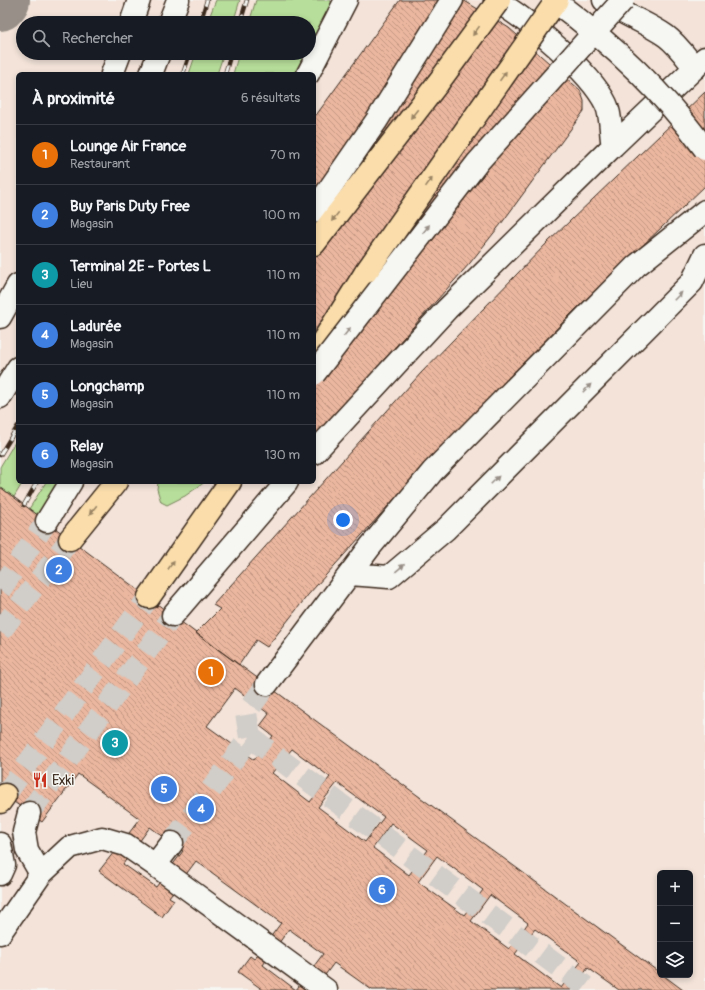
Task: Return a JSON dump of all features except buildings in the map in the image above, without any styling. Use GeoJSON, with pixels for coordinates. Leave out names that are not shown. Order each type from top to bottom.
{"type":"FeatureCollection","features":[{"type":"Feature","properties":{"kind":"main road"},"geometry":{"type":"LineString","coordinates":[[316,241],[438,83],[499,0]]}},
{"type":"Feature","properties":{"kind":"main road"},"geometry":{"type":"LineString","coordinates":[[316,352],[366,272],[557,0]]}},
{"type":"Feature","properties":{"kind":"main road"},"geometry":{"type":"LineString","coordinates":[[70,539],[114,484]]}},
{"type":"Feature","properties":{"kind":"main road"},"geometry":{"type":"LineString","coordinates":[[149,597],[229,484]]}},
{"type":"Feature","properties":{"kind":"lane"},"geometry":{"type":"LineString","coordinates":[[133,16],[139,0]]}},
{"type":"Feature","properties":{"kind":"lane"},"geometry":{"type":"LineString","coordinates":[[172,16],[178,0]]}},
{"type":"Feature","properties":{"kind":"lane"},"geometry":{"type":"LineString","coordinates":[[316,58],[346,0]]}},
{"type":"Feature","properties":{"kind":"lane"},"geometry":{"type":"LineString","coordinates":[[316,192],[406,54],[439,0]]}},
{"type":"Feature","properties":{"kind":"lane"},"geometry":{"type":"LineString","coordinates":[[316,208],[377,120],[452,0]]}},
{"type":"Feature","properties":{"kind":"lane"},"geometry":{"type":"LineString","coordinates":[[495,0],[516,12],[585,74],[607,104],[612,146]]}},
{"type":"Feature","properties":{"kind":"lane"},"geometry":{"type":"LineString","coordinates":[[553,0],[572,14],[633,67],[688,126],[705,149]]}},
{"type":"Feature","properties":{"kind":"lane"},"geometry":{"type":"LineString","coordinates":[[316,451],[447,308],[612,146],[700,63],[682,51],[666,36],[614,8],[604,0]]}},
{"type":"Feature","properties":{"kind":"lane"},"geometry":{"type":"LineString","coordinates":[[316,371],[481,159],[623,0]]}},
{"type":"Feature","properties":{"kind":"lane"},"geometry":{"type":"LineString","coordinates":[[481,159],[501,149],[635,0]]}},
{"type":"Feature","properties":{"kind":"lane"},"geometry":{"type":"LineString","coordinates":[[113,72],[117,60]]}},
{"type":"Feature","properties":{"kind":"lane"},"geometry":{"type":"LineString","coordinates":[[152,72],[156,60]]}},
{"type":"Feature","properties":{"kind":"lane"},"geometry":{"type":"LineString","coordinates":[[309,72],[315,60]]}},
{"type":"Feature","properties":{"kind":"lane"},"geometry":{"type":"LineString","coordinates":[[268,684],[350,574],[433,471],[636,266],[705,211]]}},
{"type":"Feature","properties":{"kind":"lane"},"geometry":{"type":"LineString","coordinates":[[350,574],[389,577],[446,529],[692,282],[705,255]]}},
{"type":"Feature","properties":{"kind":"lane"},"geometry":{"type":"LineString","coordinates":[[0,317],[16,289]]}},
{"type":"Feature","properties":{"kind":"lane"},"geometry":{"type":"LineString","coordinates":[[0,398],[16,371]]}},
{"type":"Feature","properties":{"kind":"lane"},"geometry":{"type":"LineString","coordinates":[[46,521],[70,484]]}},
{"type":"Feature","properties":{"kind":"lane"},"geometry":{"type":"LineString","coordinates":[[173,615],[285,484]]}},
{"type":"Feature","properties":{"kind":"lane"},"geometry":{"type":"LineString","coordinates":[[29,813],[24,832],[27,850],[41,874]]}},
{"type":"Feature","properties":{"kind":"lane"},"geometry":{"type":"LineString","coordinates":[[0,933],[41,874],[70,848],[102,838],[126,845],[155,864],[326,990]]}},
{"type":"Feature","properties":{"kind":"lane"},"geometry":{"type":"LineString","coordinates":[[155,864],[172,843]]}},
{"type":"Feature","properties":{"kind":"lane"},"geometry":{"type":"LineString","coordinates":[[0,844],[4,865],[0,874]]}},
{"type":"Feature","properties":{"kind":"shaded area"},"geometry":{"type":"Polygon","coordinates":[[[0,0],[705,0],[705,990],[0,990],[0,0]]]}},
{"type":"Feature","properties":{"kind":"green space"},"geometry":{"type":"Polygon","coordinates":[[[216,0],[240,0],[235,16],[210,16],[216,0]]]}},
{"type":"Feature","properties":{"kind":"green space"},"geometry":{"type":"Polygon","coordinates":[[[256,0],[330,0],[332,3],[316,33],[316,16],[251,16],[256,0]]]}},
{"type":"Feature","properties":{"kind":"green space"},"geometry":{"type":"Polygon","coordinates":[[[194,60],[222,60],[218,72],[190,72],[194,60]]]}},
{"type":"Feature","properties":{"kind":"green space"},"geometry":{"type":"Polygon","coordinates":[[[237,60],[301,60],[295,72],[234,72],[237,60]]]}},
{"type":"Feature","properties":{"kind":"green space"},"geometry":{"type":"Polygon","coordinates":[[[16,440],[16,484],[22,484],[14,497],[0,487],[0,467],[16,440]]]}},
{"type":"Feature","properties":{"kind":"green space"},"geometry":{"type":"Polygon","coordinates":[[[45,484],[60,484],[41,517],[29,509],[45,484]]]}},
{"type":"Feature","properties":{"kind":"green space"},"geometry":{"type":"Polygon","coordinates":[[[158,484],[202,484],[185,496],[167,505],[161,502],[157,489],[158,484]]]}},
{"type":"Feature","properties":{"kind":"taxiway"},"geometry":{"type":"LineString","coordinates":[[0,5],[4,0]]}},
{"type":"Feature","properties":{"kind":"tunnel"},"geometry":{"type":"LineString","coordinates":[[0,590],[47,521]]}},
{"type":"Feature","properties":{"kind":"tunnel"},"geometry":{"type":"LineString","coordinates":[[0,632],[70,539]]}},
{"type":"Feature","properties":{"kind":"tunnel"},"geometry":{"type":"LineString","coordinates":[[5,795],[149,597]]}},
{"type":"Feature","properties":{"kind":"tunnel"},"geometry":{"type":"LineString","coordinates":[[29,813],[173,615]]}},
{"type":"Feature","properties":{"kind":"tunnel"},"geometry":{"type":"LineString","coordinates":[[172,843],[250,737],[246,713],[267,684]]}},
{"type":"Feature","properties":{"kind":"tunnel"},"geometry":{"type":"LineString","coordinates":[[250,737],[590,990]]}},
{"type":"Feature","properties":{"kind":"railway"},"geometry":{"type":"LineString","coordinates":[[202,16],[207,0]]}},
{"type":"Feature","properties":{"kind":"railway"},"geometry":{"type":"LineString","coordinates":[[242,16],[247,0]]}},
{"type":"Feature","properties":{"kind":"railway"},"geometry":{"type":"LineString","coordinates":[[184,72],[188,60]]}},
{"type":"Feature","properties":{"kind":"railway"},"geometry":{"type":"LineString","coordinates":[[226,72],[229,60]]}},
{"type":"Feature","properties":{"kind":"railway"},"geometry":{"type":"LineString","coordinates":[[0,455],[16,429]]}},
{"type":"Feature","properties":{"kind":"railway"},"geometry":{"type":"LineString","coordinates":[[24,505],[36,484]]}},
{"type":"Feature","properties":{"kind":"place","name":"Buy Paris Duty Free"},"geometry":{"type":"Point","coordinates":[59,570]}},
{"type":"Feature","properties":{"kind":"place","name":"Lounge Air France"},"geometry":{"type":"Point","coordinates":[211,672]}},
{"type":"Feature","properties":{"kind":"place","name":"Terminal 2E - Portes L"},"geometry":{"type":"Point","coordinates":[115,743]}},
{"type":"Feature","properties":{"kind":"place","name":"Exki"},"geometry":{"type":"Point","coordinates":[40,780]}},
{"type":"Feature","properties":{"kind":"place","name":"Longchamp"},"geometry":{"type":"Point","coordinates":[164,789]}},
{"type":"Feature","properties":{"kind":"place","name":"Ladurée"},"geometry":{"type":"Point","coordinates":[201,809]}},
{"type":"Feature","properties":{"kind":"place","name":"Relay"},"geometry":{"type":"Point","coordinates":[382,890]}}]}
